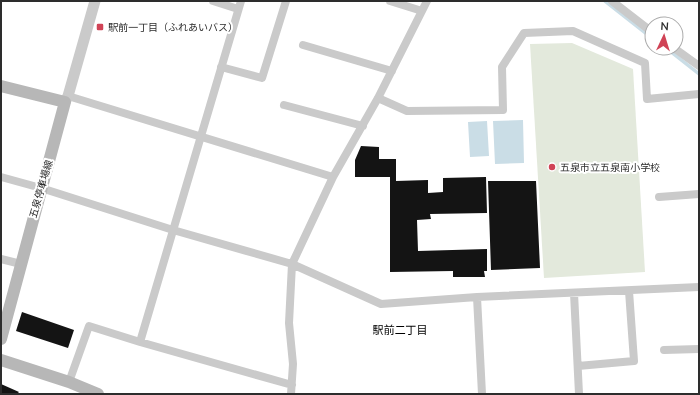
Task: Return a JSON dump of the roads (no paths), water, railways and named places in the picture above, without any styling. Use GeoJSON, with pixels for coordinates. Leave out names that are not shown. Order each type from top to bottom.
{"type":"FeatureCollection","features":[{"type":"Feature","properties":{"kind":"main road"},"geometry":{"type":"LineString","coordinates":[[1,86],[66,99]]}},
{"type":"Feature","properties":{"kind":"main road","name":"五泉停車場線"},"geometry":{"type":"LineString","coordinates":[[1,339],[66,99]]}},
{"type":"Feature","properties":{"kind":"main road"},"geometry":{"type":"LineString","coordinates":[[1,360],[69,382],[98,394]]}},
{"type":"Feature","properties":{"kind":"street"},"geometry":{"type":"LineString","coordinates":[[95,1],[66,99],[200,136],[334,177]]}},
{"type":"Feature","properties":{"kind":"street"},"geometry":{"type":"LineString","coordinates":[[140,342],[240,5],[213,1]]}},
{"type":"Feature","properties":{"kind":"street"},"geometry":{"type":"LineString","coordinates":[[221,67],[262,78],[286,1]]}},
{"type":"Feature","properties":{"kind":"street"},"geometry":{"type":"LineString","coordinates":[[390,1],[422,11]]}},
{"type":"Feature","properties":{"kind":"street"},"geometry":{"type":"LineString","coordinates":[[291,394],[293,364],[290,323],[292,264],[334,177],[378,98],[427,1]]}},
{"type":"Feature","properties":{"kind":"street"},"geometry":{"type":"LineString","coordinates":[[612,1],[644,26]]}},
{"type":"Feature","properties":{"kind":"street"},"geometry":{"type":"LineString","coordinates":[[378,98],[408,111],[503,110],[502,67],[524,33],[573,31],[645,63],[647,98],[699,94]]}},
{"type":"Feature","properties":{"kind":"street"},"geometry":{"type":"LineString","coordinates":[[303,45],[392,71]]}},
{"type":"Feature","properties":{"kind":"street"},"geometry":{"type":"LineString","coordinates":[[684,55],[699,66]]}},
{"type":"Feature","properties":{"kind":"street"},"geometry":{"type":"LineString","coordinates":[[284,105],[363,126]]}},
{"type":"Feature","properties":{"kind":"street"},"geometry":{"type":"LineString","coordinates":[[1,177],[41,188],[173,230],[292,264],[381,304],[477,297],[699,287]]}},
{"type":"Feature","properties":{"kind":"street"},"geometry":{"type":"LineString","coordinates":[[659,197],[699,194]]}},
{"type":"Feature","properties":{"kind":"street"},"geometry":{"type":"LineString","coordinates":[[1,259],[21,264]]}},
{"type":"Feature","properties":{"kind":"street"},"geometry":{"type":"LineString","coordinates":[[578,366],[634,361],[629,291]]}},
{"type":"Feature","properties":{"kind":"street"},"geometry":{"type":"LineString","coordinates":[[574,293],[579,394]]}},
{"type":"Feature","properties":{"kind":"street"},"geometry":{"type":"LineString","coordinates":[[477,297],[482,394]]}},
{"type":"Feature","properties":{"kind":"street"},"geometry":{"type":"LineString","coordinates":[[69,382],[89,326],[292,385]]}},
{"type":"Feature","properties":{"kind":"street"},"geometry":{"type":"LineString","coordinates":[[664,350],[699,349]]}},
{"type":"Feature","properties":{"kind":"waterway"},"geometry":{"type":"LineString","coordinates":[[605,1],[644,32]]}},
{"type":"Feature","properties":{"kind":"waterway"},"geometry":{"type":"LineString","coordinates":[[676,56],[699,74]]}},
{"type":"Feature","properties":{"kind":"place","name":"駅前一丁目（ふれあいバス）"},"geometry":{"type":"Point","coordinates":[100,27]}},
{"type":"Feature","properties":{"kind":"place","name":"五泉市立五泉南小学校"},"geometry":{"type":"Point","coordinates":[552,167]}},
{"type":"Feature","properties":{"kind":"district","name":"駅前二丁目"},"geometry":{"type":"Point","coordinates":[400,330]}}]}
